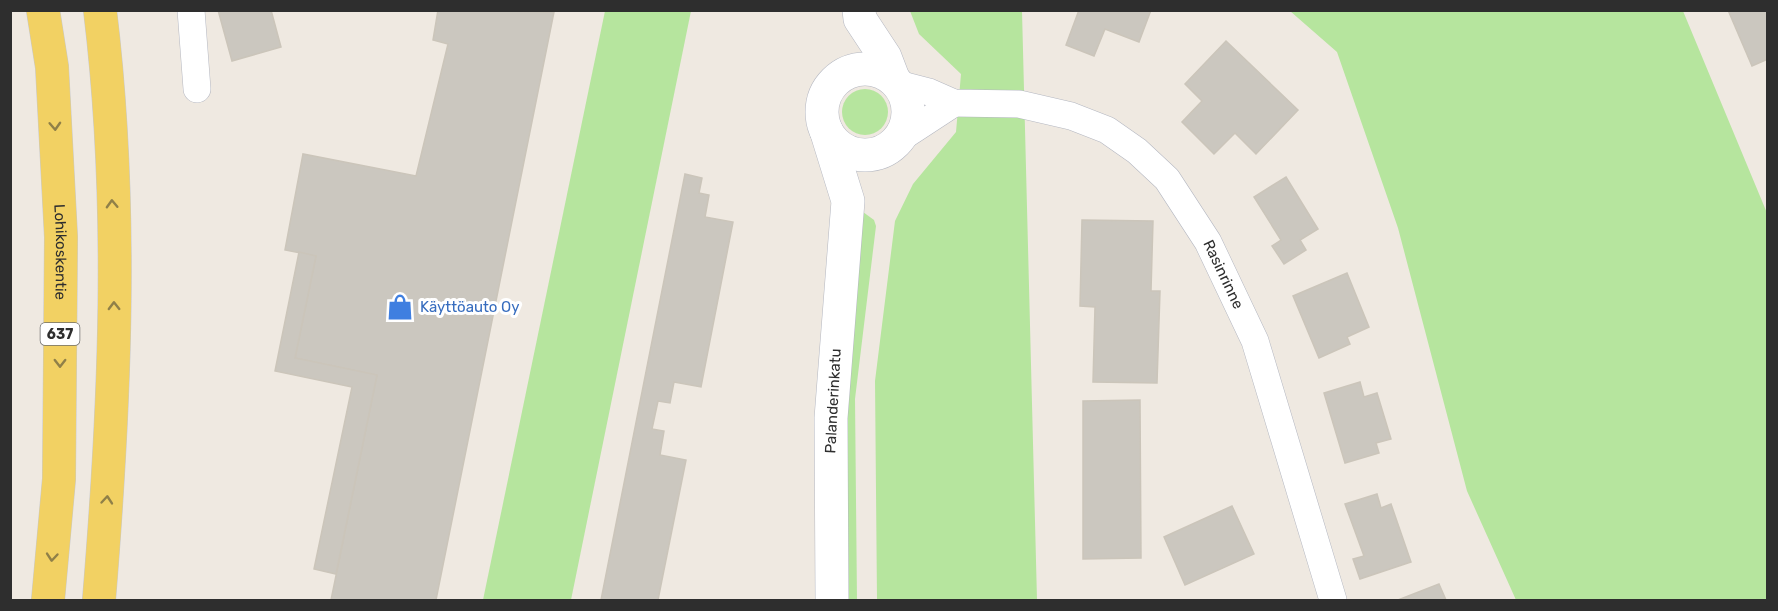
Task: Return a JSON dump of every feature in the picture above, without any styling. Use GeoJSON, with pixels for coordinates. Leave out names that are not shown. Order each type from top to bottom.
{"type":"FeatureCollection","features":[{"type":"Feature","properties":{"kind":"main road","name":"Lohikoskentie"},"geometry":{"type":"LineString","coordinates":[[43,10],[52,67],[61,237],[59,479],[48,600]]}},
{"type":"Feature","properties":{"kind":"main road"},"geometry":{"type":"LineString","coordinates":[[99,600],[110,468],[115,352],[110,134],[100,10]]}},
{"type":"Feature","properties":{"kind":"street"},"geometry":{"type":"LineString","coordinates":[[191,10],[197,89]]}},
{"type":"Feature","properties":{"kind":"street"},"geometry":{"type":"LineString","coordinates":[[848,201],[905,129],[908,111],[905,94],[895,81],[885,57],[860,15]]}},
{"type":"Feature","properties":{"kind":"street"},"geometry":{"type":"LineString","coordinates":[[860,15],[823,101],[822,116],[826,130],[834,142],[845,151],[859,155],[873,155],[893,145],[954,103]]}},
{"type":"Feature","properties":{"kind":"street"},"geometry":{"type":"LineString","coordinates":[[829,88],[839,77],[866,68],[880,71],[895,81]]}},
{"type":"Feature","properties":{"kind":"street","name":"Rasinrinne"},"geometry":{"type":"LineString","coordinates":[[895,81],[954,103],[1019,104],[1071,116],[1107,130],[1137,151],[1167,179],[1208,242],[1255,341],[1332,600]]}},
{"type":"Feature","properties":{"kind":"street","name":"Palanderinkatu"},"geometry":{"type":"LineString","coordinates":[[826,130],[848,201],[831,418],[832,600]]}},
{"type":"Feature","properties":{"kind":"green space"},"geometry":{"type":"Polygon","coordinates":[[[605,11],[691,11],[571,600],[483,600],[605,11]]]}},
{"type":"Feature","properties":{"kind":"green space"},"geometry":{"type":"Polygon","coordinates":[[[910,11],[1022,11],[1037,600],[877,600],[875,381],[895,221],[913,184],[956,132],[961,74],[919,34],[910,11]]]}},
{"type":"Feature","properties":{"kind":"green space"},"geometry":{"type":"Polygon","coordinates":[[[1290,11],[1683,11],[1767,213],[1767,600],[1516,600],[1467,491],[1398,228],[1337,52],[1290,11]]]}},
{"type":"Feature","properties":{"kind":"green space"},"geometry":{"type":"Polygon","coordinates":[[[865,89],[881,96],[888,112],[881,128],[865,135],[849,128],[842,112],[849,96],[865,89]]]}},
{"type":"Feature","properties":{"kind":"green space"},"geometry":{"type":"Polygon","coordinates":[[[863,212],[874,220],[876,226],[855,399],[857,600],[843,600],[841,394],[863,212]]]}},
{"type":"Feature","properties":{"kind":"building"},"geometry":{"type":"Polygon","coordinates":[[[218,10],[271,10],[281,47],[232,61],[218,10]]]}},
{"type":"Feature","properties":{"kind":"building","name":"Käyttöauto Oy"},"geometry":{"type":"Polygon","coordinates":[[[438,10],[554,12],[436,600],[331,600],[377,375],[295,358],[316,256],[285,250],[303,154],[416,176],[448,44],[433,40],[438,10]]]}},
{"type":"Feature","properties":{"kind":"building"},"geometry":{"type":"Polygon","coordinates":[[[1079,10],[1151,10],[1139,42],[1105,29],[1094,56],[1066,45],[1079,10]]]}},
{"type":"Feature","properties":{"kind":"building"},"geometry":{"type":"Polygon","coordinates":[[[1728,10],[1768,10],[1768,59],[1752,66],[1728,10]]]}},
{"type":"Feature","properties":{"kind":"building"},"geometry":{"type":"Polygon","coordinates":[[[1226,41],[1298,110],[1256,154],[1235,133],[1214,154],[1182,122],[1202,101],[1185,84],[1226,41]]]}},
{"type":"Feature","properties":{"kind":"building"},"geometry":{"type":"Polygon","coordinates":[[[685,174],[702,178],[699,193],[709,195],[705,217],[733,222],[701,387],[674,382],[670,403],[658,401],[652,429],[664,431],[660,455],[686,460],[658,600],[601,600],[685,174]]]}},
{"type":"Feature","properties":{"kind":"building"},"geometry":{"type":"Polygon","coordinates":[[[1286,177],[1318,229],[1300,240],[1306,250],[1284,264],[1272,246],[1281,240],[1254,197],[1286,177]]]}},
{"type":"Feature","properties":{"kind":"building"},"geometry":{"type":"Polygon","coordinates":[[[1082,220],[1153,221],[1151,291],[1160,291],[1157,383],[1093,382],[1095,307],[1080,306],[1082,220]]]}},
{"type":"Feature","properties":{"kind":"building"},"geometry":{"type":"Polygon","coordinates":[[[299,252],[316,256],[295,358],[377,375],[336,574],[314,569],[352,387],[275,371],[299,252]]]}},
{"type":"Feature","properties":{"kind":"building"},"geometry":{"type":"Polygon","coordinates":[[[1347,273],[1369,327],[1347,337],[1350,344],[1319,358],[1293,296],[1347,273]]]}},
{"type":"Feature","properties":{"kind":"building"},"geometry":{"type":"Polygon","coordinates":[[[1360,382],[1364,397],[1377,393],[1391,439],[1376,443],[1379,453],[1345,463],[1324,393],[1360,382]]]}},
{"type":"Feature","properties":{"kind":"building"},"geometry":{"type":"Polygon","coordinates":[[[1140,400],[1141,558],[1083,559],[1083,401],[1140,400]]]}},
{"type":"Feature","properties":{"kind":"building"},"geometry":{"type":"Polygon","coordinates":[[[1377,494],[1381,508],[1391,504],[1411,562],[1360,579],[1353,559],[1364,556],[1345,504],[1377,494]]]}},
{"type":"Feature","properties":{"kind":"building"},"geometry":{"type":"Polygon","coordinates":[[[1232,506],[1254,554],[1185,585],[1164,537],[1232,506]]]}},
{"type":"Feature","properties":{"kind":"building"},"geometry":{"type":"Polygon","coordinates":[[[1439,584],[1446,600],[1398,600],[1439,584]]]}},
{"type":"Feature","properties":{"kind":"place","name":"Käyttöauto Oy"},"geometry":{"type":"Point","coordinates":[400,307]}}]}
